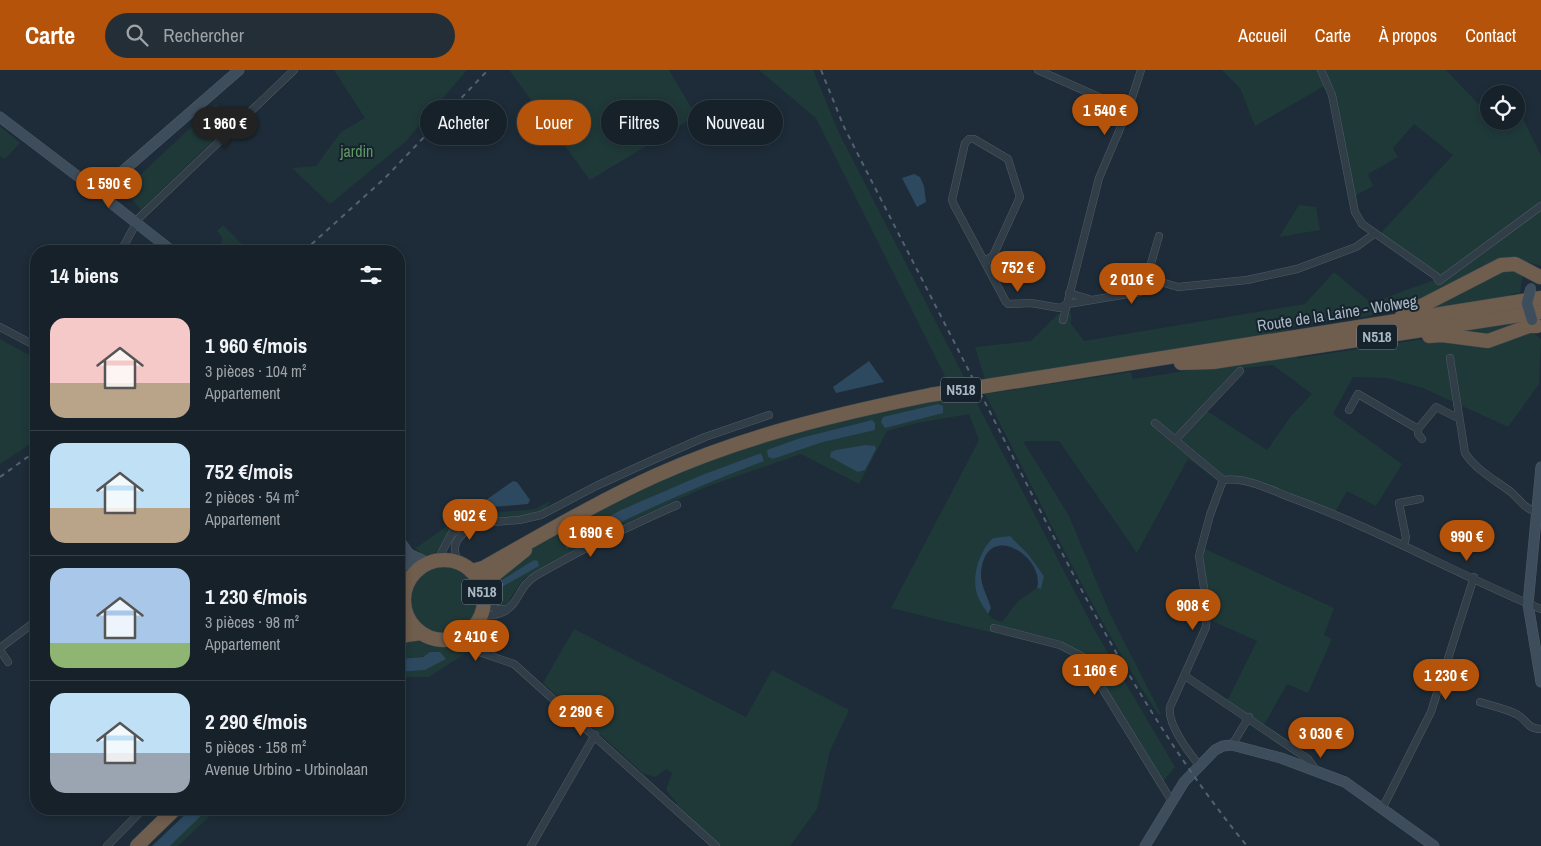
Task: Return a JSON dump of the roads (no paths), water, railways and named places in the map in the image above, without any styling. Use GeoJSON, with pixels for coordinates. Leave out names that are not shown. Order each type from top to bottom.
{"type":"FeatureCollection","features":[{"type":"Feature","properties":{"kind":"highway"},"geometry":{"type":"LineString","coordinates":[[1393,328],[1501,265],[1515,264],[1541,277]]}},
{"type":"Feature","properties":{"kind":"highway","name":"Route de la Laine - Wolweg"},"geometry":{"type":"LineString","coordinates":[[540,534],[658,474],[731,446],[786,428],[835,415],[930,395],[1138,362],[1213,362],[1541,298]]}},
{"type":"Feature","properties":{"kind":"highway"},"geometry":{"type":"LineString","coordinates":[[1393,328],[1411,337],[1442,335],[1488,341],[1538,322]]}},
{"type":"Feature","properties":{"kind":"highway","name":"Route de la Laine - Wolweg"},"geometry":{"type":"LineString","coordinates":[[1393,328],[1538,322]]}},
{"type":"Feature","properties":{"kind":"highway","name":"N518"},"geometry":{"type":"LineString","coordinates":[[433,562],[483,568],[540,534]]}},
{"type":"Feature","properties":{"kind":"highway","name":"N518"},"geometry":{"type":"LineString","coordinates":[[458,638],[477,622],[489,579],[523,552],[540,534]]}},
{"type":"Feature","properties":{"kind":"highway"},"geometry":{"type":"LineString","coordinates":[[405,593],[433,562]]}},
{"type":"Feature","properties":{"kind":"highway","name":"N518"},"geometry":{"type":"LineString","coordinates":[[465,567],[483,596]]}},
{"type":"Feature","properties":{"kind":"highway"},"geometry":{"type":"LineString","coordinates":[[405,604],[409,621],[421,633],[436,640],[458,638]]}},
{"type":"Feature","properties":{"kind":"highway"},"geometry":{"type":"LineString","coordinates":[[405,635],[421,633]]}},
{"type":"Feature","properties":{"kind":"highway"},"geometry":{"type":"LineString","coordinates":[[137,846],[168,815]]}},
{"type":"Feature","properties":{"kind":"street"},"geometry":{"type":"LineString","coordinates":[[96,188],[101,183],[108,184],[239,70]]}},
{"type":"Feature","properties":{"kind":"street"},"geometry":{"type":"LineString","coordinates":[[124,245],[139,218],[243,116],[294,70]]}},
{"type":"Feature","properties":{"kind":"street"},"geometry":{"type":"LineString","coordinates":[[1038,70],[1128,110]]}},
{"type":"Feature","properties":{"kind":"street"},"geometry":{"type":"LineString","coordinates":[[1063,320],[1099,178],[1128,110],[1141,70]]}},
{"type":"Feature","properties":{"kind":"street"},"geometry":{"type":"LineString","coordinates":[[1321,70],[1332,94],[1356,212],[1362,224],[1436,276],[1439,281],[1541,206]]}},
{"type":"Feature","properties":{"kind":"street"},"geometry":{"type":"LineString","coordinates":[[0,117],[64,167],[96,188],[98,196],[107,197],[136,224],[164,245]]}},
{"type":"Feature","properties":{"kind":"street"},"geometry":{"type":"LineString","coordinates":[[984,262],[992,256],[1020,197],[1008,158],[974,139],[969,139],[965,143],[952,200],[984,262],[1008,304],[1030,303],[1060,308],[1068,304],[1143,291],[1159,236]]}},
{"type":"Feature","properties":{"kind":"street"},"geometry":{"type":"LineString","coordinates":[[107,197],[111,191],[108,184]]}},
{"type":"Feature","properties":{"kind":"street"},"geometry":{"type":"LineString","coordinates":[[1147,278],[1178,287],[1246,280],[1296,269],[1356,247],[1374,234]]}},
{"type":"Feature","properties":{"kind":"street"},"geometry":{"type":"LineString","coordinates":[[1538,322],[1527,303],[1531,288],[1541,277]]}},
{"type":"Feature","properties":{"kind":"street"},"geometry":{"type":"LineString","coordinates":[[1070,293],[1092,300]]}},
{"type":"Feature","properties":{"kind":"street"},"geometry":{"type":"LineString","coordinates":[[0,327],[30,343]]}},
{"type":"Feature","properties":{"kind":"street"},"geometry":{"type":"LineString","coordinates":[[1450,358],[1465,453],[1471,461],[1511,493],[1525,508],[1538,507]]}},
{"type":"Feature","properties":{"kind":"street"},"geometry":{"type":"LineString","coordinates":[[1176,439],[1240,371]]}},
{"type":"Feature","properties":{"kind":"street"},"geometry":{"type":"LineString","coordinates":[[1349,410],[1358,394],[1418,429]]}},
{"type":"Feature","properties":{"kind":"street"},"geometry":{"type":"LineString","coordinates":[[1422,439],[1418,434],[1418,429],[1436,407],[1458,418]]}},
{"type":"Feature","properties":{"kind":"street"},"geometry":{"type":"LineString","coordinates":[[405,549],[408,554],[433,562],[453,531],[464,524],[476,525],[531,518],[540,515],[596,486],[705,437],[769,415]]}},
{"type":"Feature","properties":{"kind":"street"},"geometry":{"type":"LineString","coordinates":[[1155,423],[1224,480],[1233,479],[1249,482],[1328,511],[1404,544],[1474,577],[1513,598],[1541,608]]}},
{"type":"Feature","properties":{"kind":"street"},"geometry":{"type":"LineString","coordinates":[[1541,467],[1528,604],[1541,682]]}},
{"type":"Feature","properties":{"kind":"street"},"geometry":{"type":"LineString","coordinates":[[1200,766],[1188,752],[1169,714],[1170,707],[1206,627],[1208,617],[1200,556],[1210,514],[1224,480]]}},
{"type":"Feature","properties":{"kind":"street"},"geometry":{"type":"LineString","coordinates":[[1404,544],[1406,538],[1399,503],[1420,499]]}},
{"type":"Feature","properties":{"kind":"street"},"geometry":{"type":"LineString","coordinates":[[493,655],[479,643],[477,622],[508,609],[518,598],[522,587],[537,575],[624,528],[677,505]]}},
{"type":"Feature","properties":{"kind":"street"},"geometry":{"type":"LineString","coordinates":[[465,567],[454,551],[454,543],[462,533],[476,525]]}},
{"type":"Feature","properties":{"kind":"street"},"geometry":{"type":"LineString","coordinates":[[405,579],[408,554]]}},
{"type":"Feature","properties":{"kind":"street"},"geometry":{"type":"LineString","coordinates":[[1382,810],[1430,712],[1474,577]]}},
{"type":"Feature","properties":{"kind":"street"},"geometry":{"type":"LineString","coordinates":[[483,596],[496,609],[508,609]]}},
{"type":"Feature","properties":{"kind":"street"},"geometry":{"type":"LineString","coordinates":[[8,662],[0,649],[30,626]]}},
{"type":"Feature","properties":{"kind":"street"},"geometry":{"type":"LineString","coordinates":[[994,628],[999,631],[1060,645],[1082,657],[1171,800]]}},
{"type":"Feature","properties":{"kind":"street"},"geometry":{"type":"LineString","coordinates":[[458,638],[482,653],[493,655],[514,664],[716,846]]}},
{"type":"Feature","properties":{"kind":"street"},"geometry":{"type":"LineString","coordinates":[[1185,676],[1308,759],[1316,770]]}},
{"type":"Feature","properties":{"kind":"street"},"geometry":{"type":"LineString","coordinates":[[1480,702],[1519,716],[1534,729],[1541,728]]}},
{"type":"Feature","properties":{"kind":"street"},"geometry":{"type":"LineString","coordinates":[[1232,745],[1248,717]]}},
{"type":"Feature","properties":{"kind":"street"},"geometry":{"type":"LineString","coordinates":[[531,846],[595,735]]}},
{"type":"Feature","properties":{"kind":"street"},"geometry":{"type":"LineString","coordinates":[[1145,846],[1171,800],[1184,782],[1215,750],[1222,746],[1232,745],[1316,770],[1344,782],[1434,846]]}},
{"type":"Feature","properties":{"kind":"street"},"geometry":{"type":"LineString","coordinates":[[107,846],[137,815]]}},
{"type":"Feature","properties":{"kind":"water"},"geometry":{"type":"Polygon","coordinates":[[[914,174],[920,177],[924,186],[926,202],[917,207],[902,178],[914,174]]]}},
{"type":"Feature","properties":{"kind":"water"},"geometry":{"type":"Polygon","coordinates":[[[869,361],[884,382],[836,393],[833,387],[869,361]]]}},
{"type":"Feature","properties":{"kind":"water"},"geometry":{"type":"Polygon","coordinates":[[[938,404],[943,406],[943,413],[885,428],[881,422],[883,417],[938,404]]]}},
{"type":"Feature","properties":{"kind":"water"},"geometry":{"type":"Polygon","coordinates":[[[872,420],[875,423],[875,430],[823,442],[773,459],[768,457],[767,450],[800,438],[872,420]]]}},
{"type":"Feature","properties":{"kind":"water"},"geometry":{"type":"Polygon","coordinates":[[[866,445],[875,446],[876,449],[865,470],[858,472],[830,457],[831,452],[836,450],[866,445]]]}},
{"type":"Feature","properties":{"kind":"water"},"geometry":{"type":"Polygon","coordinates":[[[761,453],[764,461],[666,502],[570,548],[567,549],[563,543],[621,510],[702,475],[761,453]]]}},
{"type":"Feature","properties":{"kind":"water"},"geometry":{"type":"Polygon","coordinates":[[[513,481],[517,482],[530,500],[528,504],[480,508],[479,505],[513,481]]]}},
{"type":"Feature","properties":{"kind":"water"},"geometry":{"type":"Polygon","coordinates":[[[1010,536],[1028,554],[1044,576],[1041,589],[1037,588],[1037,576],[1032,565],[1024,555],[1014,548],[1002,545],[992,548],[985,558],[981,575],[983,587],[991,608],[988,614],[981,603],[975,585],[979,559],[993,538],[1010,536]]]}},
{"type":"Feature","properties":{"kind":"water"},"geometry":{"type":"Polygon","coordinates":[[[534,560],[538,561],[539,566],[500,588],[497,583],[534,560]]]}},
{"type":"Feature","properties":{"kind":"water"},"geometry":{"type":"Polygon","coordinates":[[[430,652],[440,652],[446,659],[425,670],[405,672],[405,658],[423,657],[430,652]]]}},
{"type":"Feature","properties":{"kind":"water"},"geometry":{"type":"Polygon","coordinates":[[[185,815],[202,815],[170,846],[152,846],[185,815]]]}},
{"type":"Feature","properties":{"kind":"railway"},"geometry":{"type":"LineString","coordinates":[[311,245],[385,178],[488,70]]}},
{"type":"Feature","properties":{"kind":"railway"},"geometry":{"type":"LineString","coordinates":[[821,70],[844,127],[1067,563],[1150,709],[1180,756],[1247,846]]}},
{"type":"Feature","properties":{"kind":"railway"},"geometry":{"type":"LineString","coordinates":[[0,477],[30,455]]}},
{"type":"Feature","properties":{"kind":"park label","name":"jardin"},"geometry":{"type":"Point","coordinates":[357,151]}}]}
